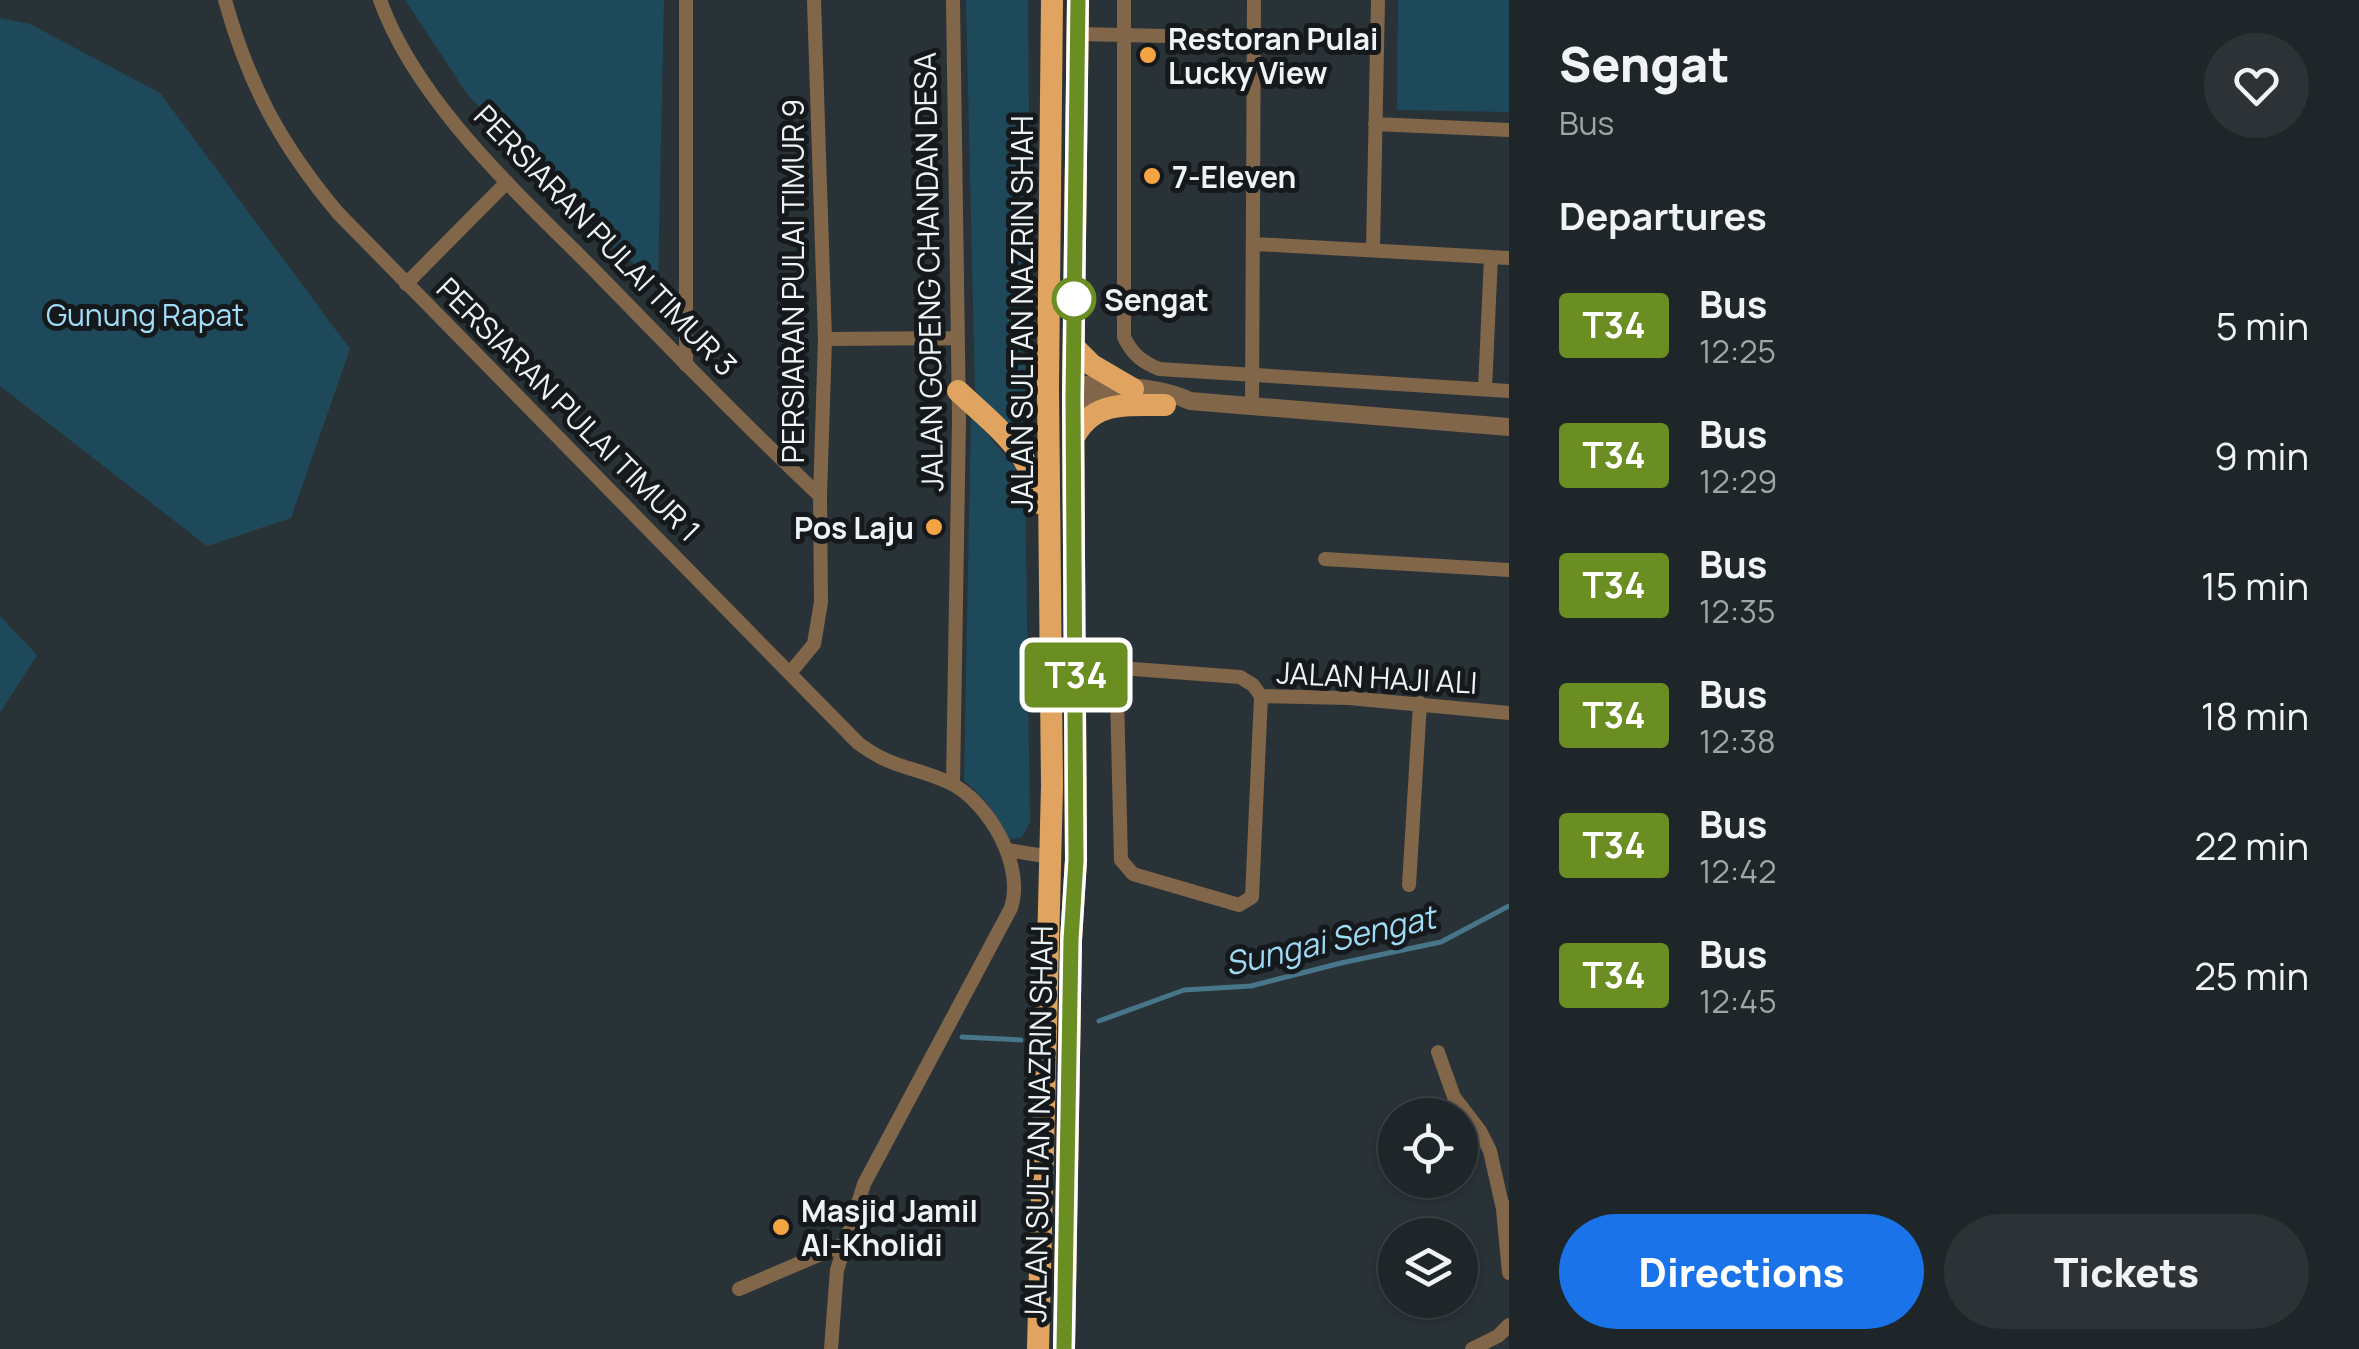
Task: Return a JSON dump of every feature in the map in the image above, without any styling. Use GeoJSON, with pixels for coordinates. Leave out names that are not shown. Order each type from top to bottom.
{"type":"FeatureCollection","features":[{"type":"Feature","properties":{"kind":"highway","name":"JALAN SULTAN NAZRIN SHAH"},"geometry":{"type":"LineString","coordinates":[[1038,1349],[1050,857],[1048,388],[1052,0]]}},
{"type":"Feature","properties":{"kind":"highway","name":"JALAN SULTAN NAZRIN SHAH"},"geometry":{"type":"LineString","coordinates":[[1064,1349],[1076,776],[1070,390],[1074,347],[1078,0]]}},
{"type":"Feature","properties":{"kind":"highway"},"geometry":{"type":"LineString","coordinates":[[1050,550],[1060,506],[1059,416],[1070,390],[1052,186]]}},
{"type":"Feature","properties":{"kind":"highway"},"geometry":{"type":"LineString","coordinates":[[1074,347],[1092,365],[1133,388]]}},
{"type":"Feature","properties":{"kind":"highway"},"geometry":{"type":"LineString","coordinates":[[958,390],[1014,444],[1030,466],[1050,550]]}},
{"type":"Feature","properties":{"kind":"highway"},"geometry":{"type":"LineString","coordinates":[[1073,439],[1080,424],[1094,412],[1165,405]]}},
{"type":"Feature","properties":{"kind":"highway"},"geometry":{"type":"LineString","coordinates":[[1071,940],[1064,924],[1064,894],[1050,857],[1067,840],[1070,789],[1076,776]]}},
{"type":"Feature","properties":{"kind":"street","name":"PERSIARAN PULAI TIMUR 1"},"geometry":{"type":"LineString","coordinates":[[225,0],[256,91],[299,166],[338,214],[858,742],[884,761],[953,784]]}},
{"type":"Feature","properties":{"kind":"street","name":"PERSIARAN PULAI TIMUR 3"},"geometry":{"type":"LineString","coordinates":[[380,0],[387,19],[446,113],[508,182],[820,496]]}},
{"type":"Feature","properties":{"kind":"street"},"geometry":{"type":"LineString","coordinates":[[686,0],[686,364]]}},
{"type":"Feature","properties":{"kind":"street","name":"PERSIARAN PULAI TIMUR 9"},"geometry":{"type":"LineString","coordinates":[[790,673],[814,644],[821,602],[825,338],[814,0]]}},
{"type":"Feature","properties":{"kind":"street","name":"JALAN GOPENG CHANDAN DESA"},"geometry":{"type":"LineString","coordinates":[[953,0],[958,338],[953,784]]}},
{"type":"Feature","properties":{"kind":"street"},"geometry":{"type":"LineString","coordinates":[[1124,0],[1124,337],[1130,350],[1144,363],[1160,369],[1509,391]]}},
{"type":"Feature","properties":{"kind":"street"},"geometry":{"type":"LineString","coordinates":[[1252,406],[1254,0]]}},
{"type":"Feature","properties":{"kind":"street"},"geometry":{"type":"LineString","coordinates":[[1373,250],[1378,0]]}},
{"type":"Feature","properties":{"kind":"street"},"geometry":{"type":"LineString","coordinates":[[1078,34],[1254,38]]}},
{"type":"Feature","properties":{"kind":"street"},"geometry":{"type":"LineString","coordinates":[[1376,124],[1509,130]]}},
{"type":"Feature","properties":{"kind":"street"},"geometry":{"type":"LineString","coordinates":[[406,284],[508,182]]}},
{"type":"Feature","properties":{"kind":"street"},"geometry":{"type":"LineString","coordinates":[[1255,244],[1509,258]]}},
{"type":"Feature","properties":{"kind":"street"},"geometry":{"type":"LineString","coordinates":[[1484,388],[1492,257]]}},
{"type":"Feature","properties":{"kind":"street"},"geometry":{"type":"LineString","coordinates":[[825,338],[958,338]]}},
{"type":"Feature","properties":{"kind":"street"},"geometry":{"type":"LineString","coordinates":[[1070,390],[1133,388],[1190,401],[1509,427]]}},
{"type":"Feature","properties":{"kind":"street"},"geometry":{"type":"LineString","coordinates":[[1070,390],[1165,405],[1178,406],[1190,401]]}},
{"type":"Feature","properties":{"kind":"street"},"geometry":{"type":"LineString","coordinates":[[1326,559],[1509,570]]}},
{"type":"Feature","properties":{"kind":"street"},"geometry":{"type":"LineString","coordinates":[[1076,674],[1105,680],[1120,668],[1240,677],[1254,685],[1261,696]]}},
{"type":"Feature","properties":{"kind":"street","name":"JALAN HAJI ALI"},"geometry":{"type":"LineString","coordinates":[[1105,680],[1117,696],[1121,860],[1125,868],[1133,874],[1239,906],[1252,897],[1261,696],[1420,703],[1509,713]]}},
{"type":"Feature","properties":{"kind":"street"},"geometry":{"type":"LineString","coordinates":[[1408,885],[1420,703]]}},
{"type":"Feature","properties":{"kind":"street"},"geometry":{"type":"LineString","coordinates":[[831,1349],[842,1246],[872,1168],[1010,908],[1016,881],[1008,850],[973,802],[953,784]]}},
{"type":"Feature","properties":{"kind":"street"},"geometry":{"type":"LineString","coordinates":[[1008,850],[1050,857]]}},
{"type":"Feature","properties":{"kind":"street"},"geometry":{"type":"LineString","coordinates":[[1438,1052],[1454,1096],[1490,1151],[1506,1208],[1509,1274]]}},
{"type":"Feature","properties":{"kind":"street"},"geometry":{"type":"LineString","coordinates":[[739,1289],[842,1246]]}},
{"type":"Feature","properties":{"kind":"street"},"geometry":{"type":"LineString","coordinates":[[1472,1349],[1498,1336],[1509,1325]]}},
{"type":"Feature","properties":{"kind":"green space"},"geometry":{"type":"Polygon","coordinates":[[[405,0],[664,0],[658,283],[603,239],[467,94],[405,0]]]}},
{"type":"Feature","properties":{"kind":"green space"},"geometry":{"type":"Polygon","coordinates":[[[966,0],[1028,0],[1032,452],[975,395],[966,0]]]}},
{"type":"Feature","properties":{"kind":"green space"},"geometry":{"type":"Polygon","coordinates":[[[1398,0],[1509,0],[1509,112],[1397,110],[1398,0]]]}},
{"type":"Feature","properties":{"kind":"green space","name":"Gunung Rapat"},"geometry":{"type":"Polygon","coordinates":[[[0,18],[30,24],[160,93],[350,349],[291,518],[207,546],[0,386],[0,18]]]}},
{"type":"Feature","properties":{"kind":"green space"},"geometry":{"type":"Polygon","coordinates":[[[971,415],[1025,479],[1030,822],[1022,837],[1009,840],[988,804],[964,780],[971,415]]]}},
{"type":"Feature","properties":{"kind":"green space"},"geometry":{"type":"Polygon","coordinates":[[[0,616],[37,655],[0,713],[0,616]]]}},
{"type":"Feature","properties":{"kind":"waterway","name":"Sungai Sengat"},"geometry":{"type":"LineString","coordinates":[[1099,1021],[1184,990],[1251,986],[1441,942],[1509,906]]}},
{"type":"Feature","properties":{"kind":"waterway","name":"Sungai Sengat"},"geometry":{"type":"LineString","coordinates":[[962,1037],[1021,1040]]}},
{"type":"Feature","properties":{"kind":"bus line","name":"T34"},"geometry":{"type":"LineString","coordinates":[[1064,1349],[1071,940],[1076,860],[1073,398],[1078,0]]}},
{"type":"Feature","properties":{"kind":"place","name":"Restoran Pulai Lucky View"},"geometry":{"type":"Point","coordinates":[1148,55]}},
{"type":"Feature","properties":{"kind":"place","name":"7-Eleven"},"geometry":{"type":"Point","coordinates":[1152,176]}},
{"type":"Feature","properties":{"kind":"place","name":"Sengat"},"geometry":{"type":"Point","coordinates":[1074,299]}},
{"type":"Feature","properties":{"kind":"place","name":"Pos Laju"},"geometry":{"type":"Point","coordinates":[934,527]}},
{"type":"Feature","properties":{"kind":"place","name":"Masjid Jamil Al-Kholidi"},"geometry":{"type":"Point","coordinates":[781,1227]}}]}
